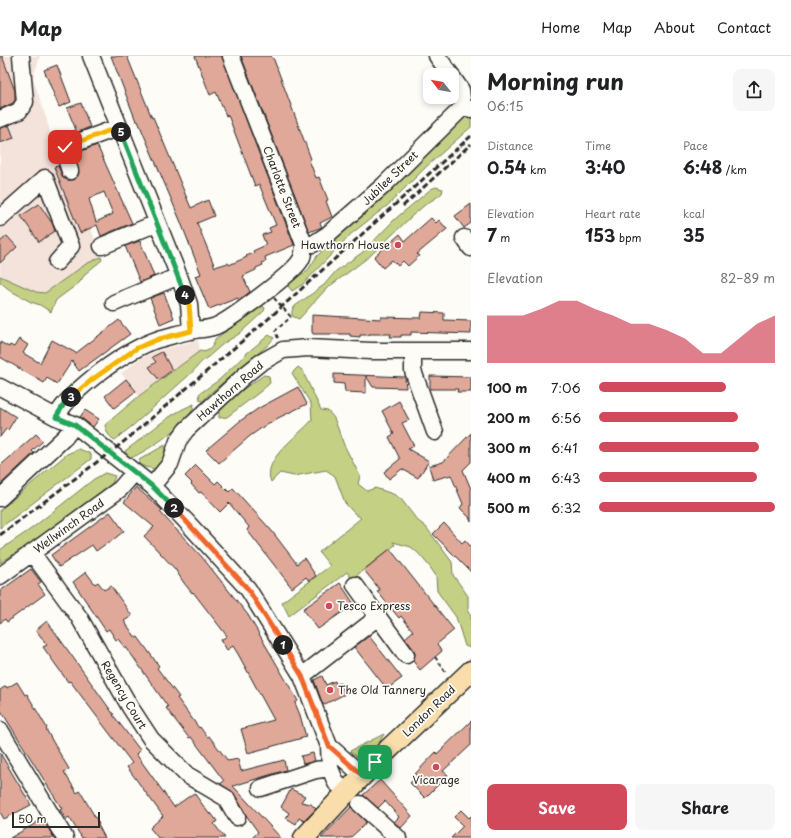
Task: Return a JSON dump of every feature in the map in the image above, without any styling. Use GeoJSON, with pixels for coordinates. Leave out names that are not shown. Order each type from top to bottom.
{"type":"FeatureCollection","features":[{"type":"Feature","properties":{"kind":"main road","name":"London Road"},"geometry":{"type":"LineString","coordinates":[[304,838],[354,798],[363,776],[471,671]]}},
{"type":"Feature","properties":{"kind":"street"},"geometry":{"type":"LineString","coordinates":[[0,119],[19,111],[25,102],[21,56]]}},
{"type":"Feature","properties":{"kind":"street"},"geometry":{"type":"LineString","coordinates":[[91,56],[179,276],[189,304],[191,331]]}},
{"type":"Feature","properties":{"kind":"street","name":"Charlotte Street"},"geometry":{"type":"LineString","coordinates":[[231,56],[304,244]]}},
{"type":"Feature","properties":{"kind":"street"},"geometry":{"type":"LineString","coordinates":[[437,56],[445,68]]}},
{"type":"Feature","properties":{"kind":"street"},"geometry":{"type":"LineString","coordinates":[[459,87],[467,108]]}},
{"type":"Feature","properties":{"kind":"street","name":"Jubilee Street"},"geometry":{"type":"LineString","coordinates":[[304,244],[313,244],[327,235],[383,186],[467,108]]}},
{"type":"Feature","properties":{"kind":"street"},"geometry":{"type":"LineString","coordinates":[[70,171],[64,152],[65,147],[119,127]]}},
{"type":"Feature","properties":{"kind":"street"},"geometry":{"type":"LineString","coordinates":[[0,218],[45,178],[71,246],[57,262]]}},
{"type":"Feature","properties":{"kind":"street"},"geometry":{"type":"LineString","coordinates":[[102,246],[157,223]]}},
{"type":"Feature","properties":{"kind":"street"},"geometry":{"type":"LineString","coordinates":[[56,417],[66,401],[93,379],[137,348],[159,339],[216,326],[241,310],[300,263],[303,257],[304,244]]}},
{"type":"Feature","properties":{"kind":"street"},"geometry":{"type":"LineString","coordinates":[[114,303],[179,276]]}},
{"type":"Feature","properties":{"kind":"street","name":"Hawthorn Road"},"geometry":{"type":"LineString","coordinates":[[152,486],[170,464],[178,441],[186,430],[246,375],[283,350],[308,348],[414,352],[471,351]]}},
{"type":"Feature","properties":{"kind":"street"},"geometry":{"type":"LineString","coordinates":[[414,352],[412,371],[435,432]]}},
{"type":"Feature","properties":{"kind":"street"},"geometry":{"type":"LineString","coordinates":[[0,387],[56,417],[75,425],[152,486],[248,589],[302,676],[329,746],[330,768],[336,783],[398,838]]}},
{"type":"Feature","properties":{"kind":"street"},"geometry":{"type":"LineString","coordinates":[[0,498],[65,437],[75,425]]}},
{"type":"Feature","properties":{"kind":"street","name":"Wellwinch Road"},"geometry":{"type":"LineString","coordinates":[[0,576],[120,489],[134,473]]}},
{"type":"Feature","properties":{"kind":"street","name":"Regency Court"},"geometry":{"type":"LineString","coordinates":[[32,553],[79,617],[130,707],[151,739],[187,775],[226,798],[237,817]]}},
{"type":"Feature","properties":{"kind":"street"},"geometry":{"type":"LineString","coordinates":[[355,585],[406,655]]}},
{"type":"Feature","properties":{"kind":"street"},"geometry":{"type":"LineString","coordinates":[[302,676],[378,617]]}},
{"type":"Feature","properties":{"kind":"street"},"geometry":{"type":"LineString","coordinates":[[0,730],[65,838]]}},
{"type":"Feature","properties":{"kind":"street"},"geometry":{"type":"LineString","coordinates":[[329,746],[363,776]]}},
{"type":"Feature","properties":{"kind":"street"},"geometry":{"type":"LineString","coordinates":[[261,788],[316,770],[330,768]]}},
{"type":"Feature","properties":{"kind":"path"},"geometry":{"type":"LineString","coordinates":[[274,298],[291,316],[275,331]]}},
{"type":"Feature","properties":{"kind":"path"},"geometry":{"type":"LineString","coordinates":[[435,657],[450,680]]}},
{"type":"Feature","properties":{"kind":"shaded area"},"geometry":{"type":"Polygon","coordinates":[[[0,56],[40,56],[33,78],[49,127],[51,151],[63,164],[88,220],[101,257],[47,299],[0,279],[0,56]]]}},
{"type":"Feature","properties":{"kind":"shaded area"},"geometry":{"type":"Polygon","coordinates":[[[198,340],[200,351],[139,396],[121,373],[141,358],[156,351],[198,340]]]}},
{"type":"Feature","properties":{"kind":"green space"},"geometry":{"type":"Polygon","coordinates":[[[458,107],[471,117],[471,127],[427,166],[388,205],[351,234],[303,284],[292,291],[288,286],[290,282],[308,270],[317,256],[357,216],[384,197],[380,184],[458,107]]]}},
{"type":"Feature","properties":{"kind":"green space"},"geometry":{"type":"Polygon","coordinates":[[[436,187],[443,189],[442,193],[413,215],[370,256],[326,289],[299,319],[292,316],[292,311],[295,306],[324,285],[336,271],[363,252],[395,219],[431,189],[436,187]]]}},
{"type":"Feature","properties":{"kind":"green space"},"geometry":{"type":"Polygon","coordinates":[[[101,257],[102,260],[86,273],[79,283],[56,300],[51,312],[11,291],[0,282],[0,276],[36,292],[45,293],[86,264],[101,257]]]}},
{"type":"Feature","properties":{"kind":"green space"},"geometry":{"type":"Polygon","coordinates":[[[261,305],[265,308],[264,311],[239,334],[224,343],[203,361],[191,374],[115,440],[109,436],[105,425],[139,396],[200,351],[203,352],[210,349],[215,339],[261,305]]]}},
{"type":"Feature","properties":{"kind":"green space"},"geometry":{"type":"Polygon","coordinates":[[[269,335],[274,338],[268,345],[208,395],[203,401],[200,400],[199,394],[219,380],[247,353],[269,335]]]}},
{"type":"Feature","properties":{"kind":"green space"},"geometry":{"type":"Polygon","coordinates":[[[298,367],[302,370],[321,410],[328,411],[334,418],[344,445],[360,476],[358,484],[367,491],[375,488],[393,494],[401,499],[417,520],[426,527],[452,562],[453,575],[468,596],[468,612],[471,616],[470,648],[465,646],[456,617],[437,591],[436,576],[430,567],[411,547],[393,542],[395,545],[352,579],[347,572],[289,616],[282,602],[330,566],[319,552],[361,518],[345,503],[335,476],[326,470],[294,476],[280,473],[271,482],[269,473],[276,456],[312,420],[311,404],[292,373],[298,367]]]}},
{"type":"Feature","properties":{"kind":"green space"},"geometry":{"type":"Polygon","coordinates":[[[264,375],[269,376],[270,383],[227,417],[219,418],[219,412],[235,395],[264,375]]]}},
{"type":"Feature","properties":{"kind":"green space"},"geometry":{"type":"Polygon","coordinates":[[[194,404],[192,411],[186,419],[168,435],[131,458],[127,456],[125,451],[158,425],[184,408],[194,404]]]}},
{"type":"Feature","properties":{"kind":"green space"},"geometry":{"type":"Polygon","coordinates":[[[165,445],[164,460],[155,469],[145,467],[139,463],[139,460],[165,445]]]}},
{"type":"Feature","properties":{"kind":"green space"},"geometry":{"type":"Polygon","coordinates":[[[79,449],[91,454],[91,459],[0,528],[0,510],[67,454],[79,449]]]}},
{"type":"Feature","properties":{"kind":"green space"},"geometry":{"type":"Polygon","coordinates":[[[105,473],[115,476],[110,489],[70,519],[56,524],[39,540],[0,563],[0,550],[31,529],[94,479],[105,473]]]}},
{"type":"Feature","properties":{"kind":"green space"},"geometry":{"type":"Polygon","coordinates":[[[384,734],[375,750],[366,758],[357,757],[350,751],[384,734]]]}},
{"type":"Feature","properties":{"kind":"building"},"geometry":{"type":"Polygon","coordinates":[[[0,56],[2,56],[15,91],[15,100],[13,103],[0,109],[0,56]]]}},
{"type":"Feature","properties":{"kind":"building"},"geometry":{"type":"Polygon","coordinates":[[[111,56],[127,56],[191,208],[208,200],[214,216],[197,223],[215,267],[228,263],[229,265],[247,257],[246,256],[254,253],[253,251],[266,245],[262,235],[271,232],[269,228],[276,225],[259,184],[255,186],[228,115],[226,116],[216,92],[210,95],[195,56],[222,56],[294,245],[265,257],[266,261],[262,263],[263,265],[243,276],[250,292],[239,300],[238,298],[209,309],[195,276],[201,274],[138,121],[136,121],[111,56]]]}},
{"type":"Feature","properties":{"kind":"building"},"geometry":{"type":"Polygon","coordinates":[[[241,56],[271,56],[274,60],[311,159],[309,160],[316,178],[319,177],[328,200],[326,201],[332,217],[320,223],[322,227],[309,232],[241,56]]]}},
{"type":"Feature","properties":{"kind":"building"},"geometry":{"type":"Polygon","coordinates":[[[57,65],[71,102],[59,107],[44,70],[57,65]]]}},
{"type":"Feature","properties":{"kind":"building"},"geometry":{"type":"Polygon","coordinates":[[[81,103],[90,127],[61,139],[60,137],[76,130],[67,108],[81,103]]]}},
{"type":"Feature","properties":{"kind":"building"},"geometry":{"type":"Polygon","coordinates":[[[9,125],[14,138],[0,143],[0,128],[9,125]]]}},
{"type":"Feature","properties":{"kind":"building"},"geometry":{"type":"Polygon","coordinates":[[[97,145],[132,223],[101,236],[97,225],[80,233],[54,167],[58,166],[63,178],[73,180],[79,173],[74,154],[97,145]],[[104,192],[89,199],[96,222],[113,214],[104,192]]]}},
{"type":"Feature","properties":{"kind":"building"},"geometry":{"type":"Polygon","coordinates":[[[39,204],[52,223],[55,231],[39,242],[21,216],[39,204]]]}},
{"type":"Feature","properties":{"kind":"building"},"geometry":{"type":"Polygon","coordinates":[[[471,204],[471,223],[464,228],[455,216],[471,204]]]}},
{"type":"Feature","properties":{"kind":"building"},"geometry":{"type":"Polygon","coordinates":[[[431,218],[436,223],[439,220],[447,229],[417,254],[419,256],[408,266],[403,261],[398,266],[392,260],[383,268],[374,257],[400,234],[405,241],[431,218]]]}},
{"type":"Feature","properties":{"kind":"building"},"geometry":{"type":"Polygon","coordinates":[[[7,236],[17,247],[0,263],[0,242],[7,236]]]}},
{"type":"Feature","properties":{"kind":"building"},"geometry":{"type":"Polygon","coordinates":[[[140,241],[154,276],[140,282],[125,246],[140,241]]]}},
{"type":"Feature","properties":{"kind":"building"},"geometry":{"type":"Polygon","coordinates":[[[164,293],[174,318],[160,324],[150,298],[164,293]]]}},
{"type":"Feature","properties":{"kind":"building"},"geometry":{"type":"Polygon","coordinates":[[[422,312],[444,313],[444,320],[471,321],[471,334],[411,332],[411,335],[401,335],[401,337],[390,337],[391,334],[369,334],[360,335],[360,337],[350,336],[350,334],[313,334],[312,332],[312,315],[381,319],[381,317],[421,318],[422,312]]]}},
{"type":"Feature","properties":{"kind":"building"},"geometry":{"type":"Polygon","coordinates":[[[119,320],[130,334],[79,371],[72,361],[57,384],[47,378],[44,383],[0,357],[0,342],[9,347],[10,345],[14,347],[19,339],[28,345],[23,353],[40,363],[52,340],[76,353],[119,320]]]}},
{"type":"Feature","properties":{"kind":"building"},"geometry":{"type":"Polygon","coordinates":[[[162,352],[172,370],[159,380],[149,367],[156,362],[152,357],[162,352]]]}},
{"type":"Feature","properties":{"kind":"building"},"geometry":{"type":"Polygon","coordinates":[[[334,374],[405,377],[406,388],[373,387],[366,376],[366,393],[345,392],[344,384],[334,383],[334,374]]]}},
{"type":"Feature","properties":{"kind":"building"},"geometry":{"type":"Polygon","coordinates":[[[430,376],[471,377],[471,392],[457,392],[458,389],[430,389],[430,376]]]}},
{"type":"Feature","properties":{"kind":"building"},"geometry":{"type":"Polygon","coordinates":[[[126,379],[136,391],[114,408],[105,396],[126,379]]]}},
{"type":"Feature","properties":{"kind":"building"},"geometry":{"type":"Polygon","coordinates":[[[298,387],[307,404],[271,423],[270,422],[250,436],[219,463],[206,450],[240,421],[259,408],[298,387]]]}},
{"type":"Feature","properties":{"kind":"building"},"geometry":{"type":"Polygon","coordinates":[[[399,401],[409,420],[402,423],[414,446],[408,449],[429,461],[418,478],[402,469],[389,479],[384,472],[400,459],[389,437],[394,434],[382,411],[399,401]]]}},
{"type":"Feature","properties":{"kind":"building"},"geometry":{"type":"Polygon","coordinates":[[[0,407],[16,417],[8,430],[6,429],[0,437],[0,407]]]}},
{"type":"Feature","properties":{"kind":"building"},"geometry":{"type":"Polygon","coordinates":[[[85,410],[99,419],[93,427],[80,417],[85,410]]]}},
{"type":"Feature","properties":{"kind":"building"},"geometry":{"type":"Polygon","coordinates":[[[471,433],[471,462],[463,470],[471,489],[471,522],[469,517],[460,508],[463,504],[451,475],[433,480],[429,466],[443,462],[471,433]]]}},
{"type":"Feature","properties":{"kind":"building"},"geometry":{"type":"Polygon","coordinates":[[[36,434],[43,441],[32,451],[34,453],[0,485],[0,466],[36,434]]]}},
{"type":"Feature","properties":{"kind":"building"},"geometry":{"type":"Polygon","coordinates":[[[196,465],[215,484],[218,481],[229,492],[233,488],[271,530],[297,564],[304,558],[316,576],[309,581],[306,577],[292,588],[247,530],[249,527],[229,503],[220,512],[191,484],[192,483],[185,476],[196,465]]]}},
{"type":"Feature","properties":{"kind":"building"},"geometry":{"type":"Polygon","coordinates":[[[136,487],[162,510],[160,512],[202,557],[248,615],[298,701],[295,703],[306,737],[248,753],[241,729],[274,720],[233,646],[227,650],[221,640],[227,636],[193,592],[192,593],[184,583],[175,569],[144,536],[154,527],[124,502],[136,487]]]}},
{"type":"Feature","properties":{"kind":"building"},"geometry":{"type":"Polygon","coordinates":[[[110,512],[124,531],[108,544],[107,543],[96,551],[92,545],[59,567],[51,555],[110,512]]]}},
{"type":"Feature","properties":{"kind":"building"},"geometry":{"type":"Polygon","coordinates":[[[444,523],[462,543],[465,540],[471,547],[471,572],[433,534],[444,523]]]}},
{"type":"Feature","properties":{"kind":"building"},"geometry":{"type":"Polygon","coordinates":[[[390,549],[454,630],[437,644],[442,651],[420,670],[413,661],[415,654],[414,650],[405,638],[413,631],[401,616],[399,618],[377,591],[380,590],[364,570],[390,549]]]}},
{"type":"Feature","properties":{"kind":"building"},"geometry":{"type":"Polygon","coordinates":[[[31,569],[41,582],[38,584],[45,594],[7,622],[5,619],[0,623],[0,591],[31,569]]]}},
{"type":"Feature","properties":{"kind":"building"},"geometry":{"type":"Polygon","coordinates":[[[86,572],[95,584],[98,582],[104,590],[111,586],[132,616],[124,621],[136,638],[138,637],[159,666],[157,668],[179,697],[177,698],[199,728],[200,727],[207,737],[209,736],[228,761],[238,759],[241,771],[284,760],[286,770],[233,786],[281,838],[252,838],[258,832],[246,815],[234,793],[220,784],[224,781],[191,737],[189,738],[166,708],[168,707],[126,647],[125,648],[118,639],[116,640],[109,629],[106,631],[73,582],[86,572]]]}},
{"type":"Feature","properties":{"kind":"building","name":"Tesco Express"},"geometry":{"type":"Polygon","coordinates":[[[340,583],[354,604],[318,629],[303,609],[340,583]]]}},
{"type":"Feature","properties":{"kind":"building"},"geometry":{"type":"Polygon","coordinates":[[[47,621],[113,715],[140,750],[136,754],[174,807],[194,793],[210,815],[211,813],[217,821],[214,824],[225,838],[158,838],[150,828],[163,816],[127,767],[132,763],[70,681],[68,682],[43,647],[47,645],[36,630],[47,621]]]}},
{"type":"Feature","properties":{"kind":"building"},"geometry":{"type":"Polygon","coordinates":[[[369,636],[402,678],[387,689],[354,647],[369,636]]]}},
{"type":"Feature","properties":{"kind":"building","name":"The Old Tannery"},"geometry":{"type":"Polygon","coordinates":[[[322,676],[326,685],[335,681],[336,685],[340,683],[345,694],[323,705],[314,680],[322,676]]]}},
{"type":"Feature","properties":{"kind":"building"},"geometry":{"type":"Polygon","coordinates":[[[17,682],[25,695],[27,694],[47,728],[46,729],[69,769],[64,772],[77,793],[80,791],[99,824],[98,825],[105,838],[82,838],[69,817],[66,819],[60,810],[62,809],[0,709],[0,690],[17,682]]]}},
{"type":"Feature","properties":{"kind":"building"},"geometry":{"type":"Polygon","coordinates":[[[471,721],[471,745],[443,771],[448,775],[425,798],[410,783],[417,776],[415,774],[436,752],[437,754],[471,721]]]}},
{"type":"Feature","properties":{"kind":"building"},"geometry":{"type":"Polygon","coordinates":[[[0,753],[31,805],[4,819],[0,812],[0,753]]]}},
{"type":"Feature","properties":{"kind":"building"},"geometry":{"type":"Polygon","coordinates":[[[313,753],[315,761],[303,764],[301,756],[313,753]]]}},
{"type":"Feature","properties":{"kind":"building"},"geometry":{"type":"Polygon","coordinates":[[[380,780],[412,816],[401,828],[394,822],[399,817],[385,801],[378,808],[363,795],[380,780]]]}},
{"type":"Feature","properties":{"kind":"building"},"geometry":{"type":"Polygon","coordinates":[[[291,789],[305,796],[301,802],[311,804],[316,809],[304,821],[299,818],[296,824],[286,818],[289,813],[281,807],[291,789]]]}},
{"type":"Feature","properties":{"kind":"building"},"geometry":{"type":"Polygon","coordinates":[[[351,807],[366,822],[363,826],[350,838],[321,838],[351,807]]]}},
{"type":"Feature","properties":{"kind":"building"},"geometry":{"type":"Polygon","coordinates":[[[461,810],[469,818],[471,816],[471,838],[451,838],[463,826],[454,817],[461,810]]]}},
{"type":"Feature","properties":{"kind":"building"},"geometry":{"type":"Polygon","coordinates":[[[43,819],[54,838],[10,838],[43,819]]]}},
{"type":"Feature","properties":{"kind":"railway"},"geometry":{"type":"LineString","coordinates":[[0,535],[121,444],[267,320],[471,136]]}},
{"type":"Feature","properties":{"kind":"railway"},"geometry":{"type":"LineString","coordinates":[[403,206],[471,144]]}},
{"type":"Feature","properties":{"kind":"place","name":"Hawthorn House"},"geometry":{"type":"Point","coordinates":[398,245]}},
{"type":"Feature","properties":{"kind":"place","name":"Tesco Express"},"geometry":{"type":"Point","coordinates":[329,606]}},
{"type":"Feature","properties":{"kind":"place","name":"The Old Tannery"},"geometry":{"type":"Point","coordinates":[330,690]}},
{"type":"Feature","properties":{"kind":"place","name":"Vicarage"},"geometry":{"type":"Point","coordinates":[436,767]}},
{"type":"Feature","properties":{"kind":"route"},"geometry":{"type":"LineString","coordinates":[[65,147],[119,127],[180,278],[189,304],[191,331],[159,339],[137,348],[93,379],[66,401],[56,417],[75,425],[152,486],[185,520],[248,589],[302,676],[329,746],[363,776],[375,762]]}}]}
